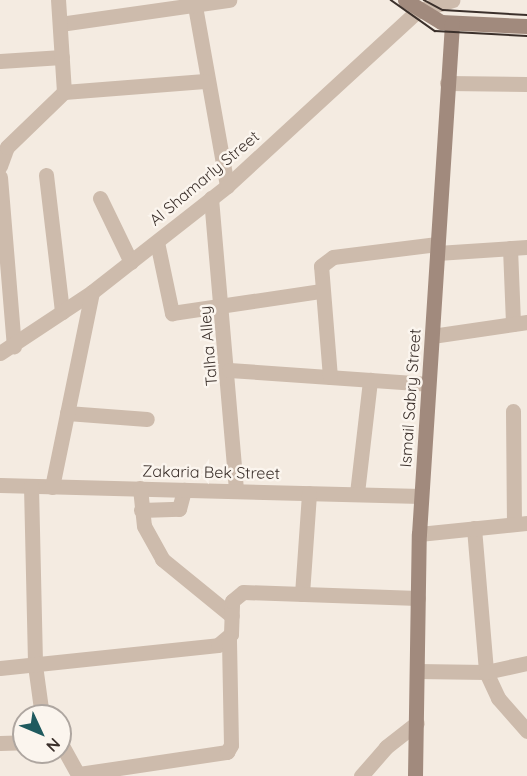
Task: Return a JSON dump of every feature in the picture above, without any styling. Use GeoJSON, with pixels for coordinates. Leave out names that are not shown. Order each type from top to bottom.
{"type":"FeatureCollection","features":[{"type":"Feature","properties":{"kind":"main road"},"geometry":{"type":"LineString","coordinates":[[405,0],[417,11],[452,24],[527,26]]}},
{"type":"Feature","properties":{"kind":"main road","name":"Ismail Sabry Street"},"geometry":{"type":"LineString","coordinates":[[415,776],[419,534],[452,24]]}},
{"type":"Feature","properties":{"kind":"street"},"geometry":{"type":"LineString","coordinates":[[58,0],[64,92]]}},
{"type":"Feature","properties":{"kind":"street"},"geometry":{"type":"LineString","coordinates":[[60,24],[169,4],[195,6],[229,0]]}},
{"type":"Feature","properties":{"kind":"street"},"geometry":{"type":"LineString","coordinates":[[417,11],[452,0]]}},
{"type":"Feature","properties":{"kind":"street"},"geometry":{"type":"LineString","coordinates":[[195,6],[205,81],[227,186]]}},
{"type":"Feature","properties":{"kind":"street","name":"Al Shamarly Street"},"geometry":{"type":"LineString","coordinates":[[7,349],[92,292],[227,186],[417,11]]}},
{"type":"Feature","properties":{"kind":"street"},"geometry":{"type":"LineString","coordinates":[[0,61],[62,57]]}},
{"type":"Feature","properties":{"kind":"street"},"geometry":{"type":"LineString","coordinates":[[0,166],[7,147],[64,92],[205,81]]}},
{"type":"Feature","properties":{"kind":"street"},"geometry":{"type":"LineString","coordinates":[[447,83],[527,84]]}},
{"type":"Feature","properties":{"kind":"street"},"geometry":{"type":"LineString","coordinates":[[46,175],[62,312]]}},
{"type":"Feature","properties":{"kind":"street"},"geometry":{"type":"LineString","coordinates":[[0,177],[7,349]]}},
{"type":"Feature","properties":{"kind":"street"},"geometry":{"type":"LineString","coordinates":[[100,198],[131,262]]}},
{"type":"Feature","properties":{"kind":"street","name":"Talha Alley"},"geometry":{"type":"LineString","coordinates":[[211,198],[229,370],[236,491]]}},
{"type":"Feature","properties":{"kind":"street"},"geometry":{"type":"LineString","coordinates":[[158,242],[170,312],[321,291]]}},
{"type":"Feature","properties":{"kind":"street"},"geometry":{"type":"LineString","coordinates":[[330,377],[320,272],[328,259],[437,248],[527,247]]}},
{"type":"Feature","properties":{"kind":"street"},"geometry":{"type":"LineString","coordinates":[[432,336],[520,323],[510,248]]}},
{"type":"Feature","properties":{"kind":"street"},"geometry":{"type":"LineString","coordinates":[[52,487],[92,292]]}},
{"type":"Feature","properties":{"kind":"street"},"geometry":{"type":"LineString","coordinates":[[229,370],[428,384]]}},
{"type":"Feature","properties":{"kind":"street"},"geometry":{"type":"LineString","coordinates":[[357,493],[370,380]]}},
{"type":"Feature","properties":{"kind":"street"},"geometry":{"type":"LineString","coordinates":[[419,534],[521,523],[520,474],[513,411]]}},
{"type":"Feature","properties":{"kind":"street"},"geometry":{"type":"LineString","coordinates":[[67,413],[147,419]]}},
{"type":"Feature","properties":{"kind":"street","name":"Zakaria Bek Street"},"geometry":{"type":"LineString","coordinates":[[0,486],[421,496]]}},
{"type":"Feature","properties":{"kind":"street"},"geometry":{"type":"LineString","coordinates":[[31,486],[35,665],[40,704]]}},
{"type":"Feature","properties":{"kind":"street"},"geometry":{"type":"LineString","coordinates":[[140,488],[141,510],[162,559],[232,616]]}},
{"type":"Feature","properties":{"kind":"street"},"geometry":{"type":"LineString","coordinates":[[141,510],[179,509],[184,490]]}},
{"type":"Feature","properties":{"kind":"street"},"geometry":{"type":"LineString","coordinates":[[302,594],[309,493]]}},
{"type":"Feature","properties":{"kind":"street"},"geometry":{"type":"LineString","coordinates":[[474,528],[486,672],[498,698],[527,731]]}},
{"type":"Feature","properties":{"kind":"street"},"geometry":{"type":"LineString","coordinates":[[79,775],[227,752],[231,745],[229,638],[232,601],[239,593],[417,598]]}},
{"type":"Feature","properties":{"kind":"street"},"geometry":{"type":"LineString","coordinates":[[0,668],[218,645],[229,638]]}},
{"type":"Feature","properties":{"kind":"street"},"geometry":{"type":"LineString","coordinates":[[417,671],[486,672],[527,663]]}},
{"type":"Feature","properties":{"kind":"street"},"geometry":{"type":"LineString","coordinates":[[361,776],[386,747],[417,723]]}},
{"type":"Feature","properties":{"kind":"tram line"},"geometry":{"type":"LineString","coordinates":[[391,0],[435,31],[527,36]]}},
{"type":"Feature","properties":{"kind":"tram line"},"geometry":{"type":"LineString","coordinates":[[424,0],[443,10],[527,15]]}}]}
